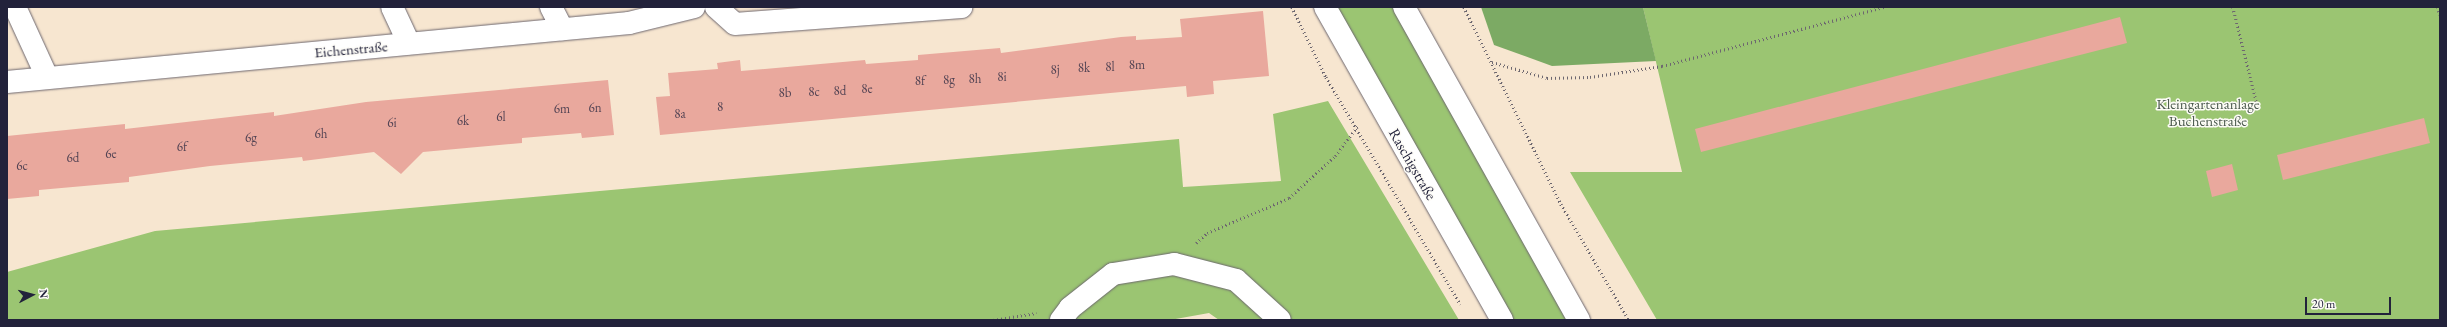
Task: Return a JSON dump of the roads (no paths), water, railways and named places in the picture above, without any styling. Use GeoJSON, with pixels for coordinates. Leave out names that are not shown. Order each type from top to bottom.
{"type":"FeatureCollection","features":[{"type":"Feature","properties":{"kind":"street"},"geometry":{"type":"LineString","coordinates":[[15,7],[47,77]]}},
{"type":"Feature","properties":{"kind":"street"},"geometry":{"type":"LineString","coordinates":[[392,7],[409,43]]}},
{"type":"Feature","properties":{"kind":"street"},"geometry":{"type":"LineString","coordinates":[[551,7],[562,29]]}},
{"type":"Feature","properties":{"kind":"street","name":"Eichenstraße"},"geometry":{"type":"LineString","coordinates":[[7,82],[47,77],[629,23],[694,7]]}},
{"type":"Feature","properties":{"kind":"street"},"geometry":{"type":"LineString","coordinates":[[716,7],[735,24],[961,7]]}},
{"type":"Feature","properties":{"kind":"street","name":"Raschigstraße"},"geometry":{"type":"LineString","coordinates":[[1326,7],[1502,320]]}},
{"type":"Feature","properties":{"kind":"street"},"geometry":{"type":"LineString","coordinates":[[1404,7],[1579,320]]}},
{"type":"Feature","properties":{"kind":"street"},"geometry":{"type":"LineString","coordinates":[[1066,314],[1113,274],[1174,264],[1236,280],[1280,320]]}},
{"type":"Feature","properties":{"kind":"park label","name":"Kleingartenanlage Buchenstraße"},"geometry":{"type":"Point","coordinates":[2208,112]}}]}
